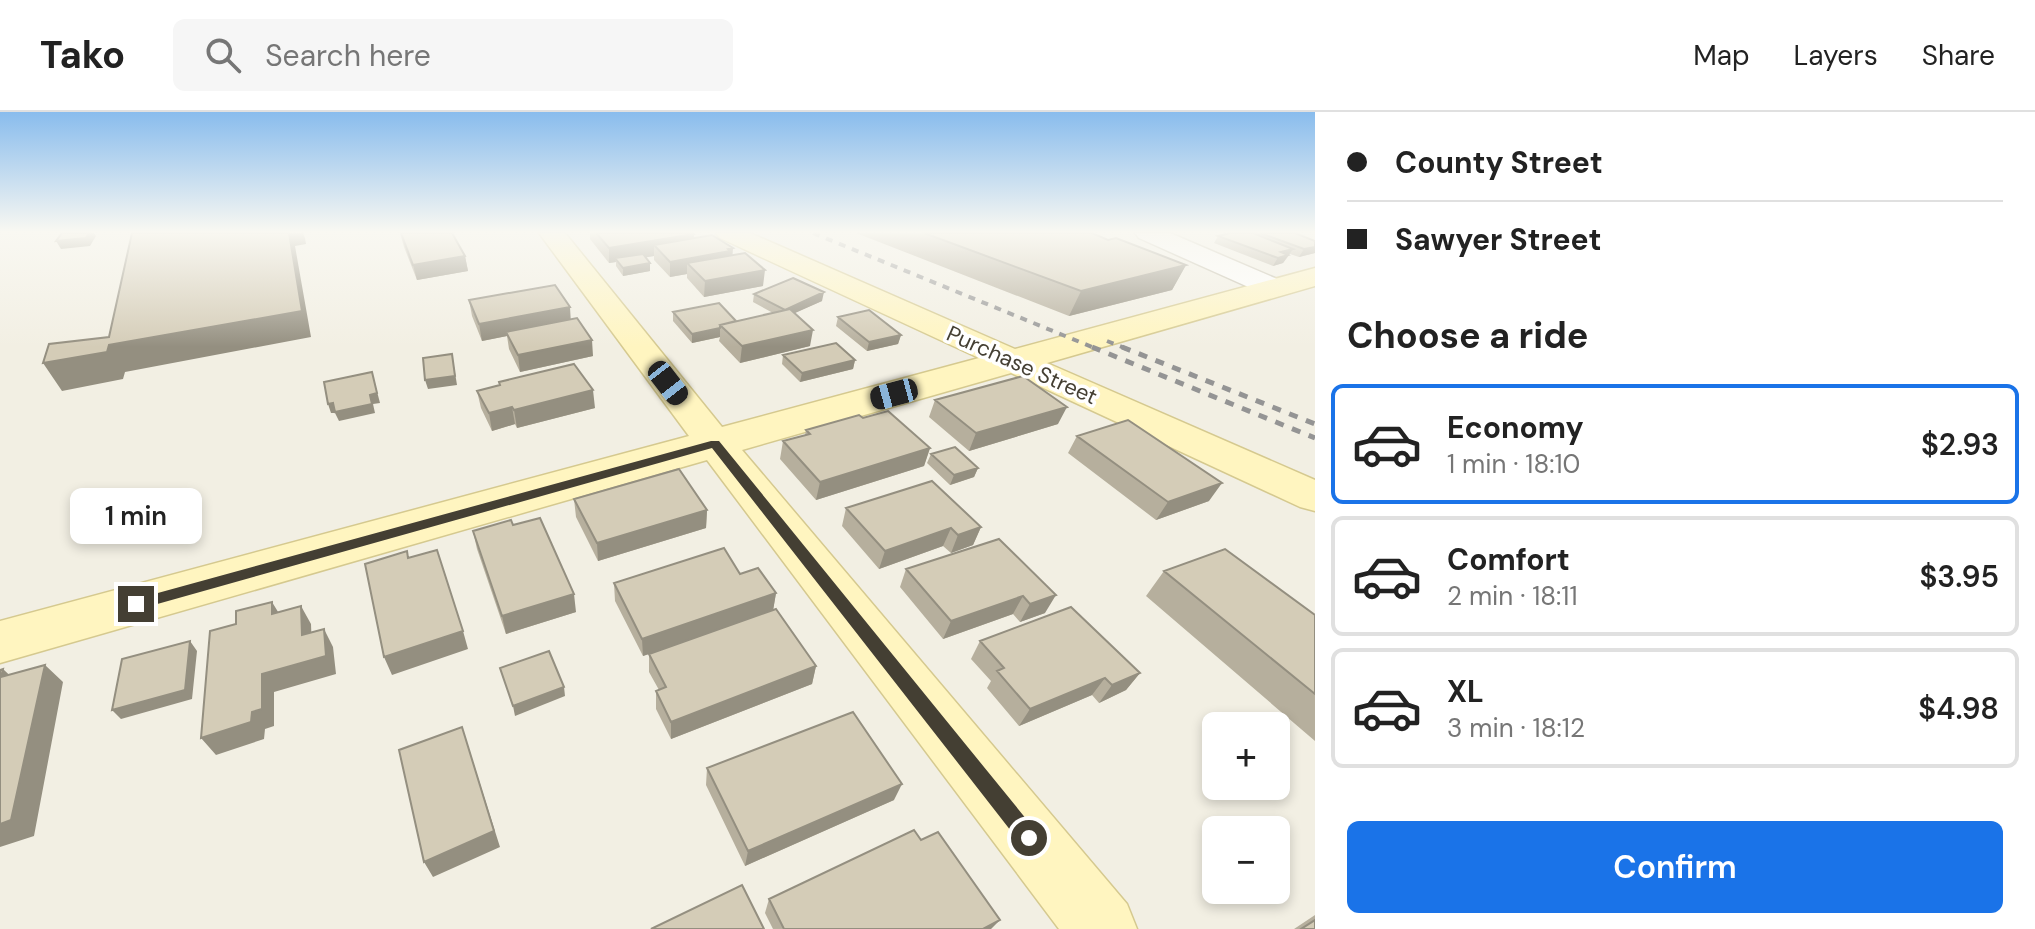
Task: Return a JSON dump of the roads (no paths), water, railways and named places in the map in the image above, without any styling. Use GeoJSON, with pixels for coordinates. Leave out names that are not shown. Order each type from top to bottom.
{"type":"FeatureCollection","features":[{"type":"Feature","properties":{"kind":"main road"},"geometry":{"type":"LineString","coordinates":[[581,271],[715,444],[1102,929]]}},
{"type":"Feature","properties":{"kind":"main road","name":"Purchase Street"},"geometry":{"type":"LineString","coordinates":[[814,271],[1315,497]]}},
{"type":"Feature","properties":{"kind":"main road"},"geometry":{"type":"LineString","coordinates":[[0,642],[1315,277]]}},
{"type":"Feature","properties":{"kind":"street"},"geometry":{"type":"LineString","coordinates":[[1235,271],[1274,288]]}},
{"type":"Feature","properties":{"kind":"railway"},"geometry":{"type":"LineString","coordinates":[[906,271],[1097,349]]}},
{"type":"Feature","properties":{"kind":"railway"},"geometry":{"type":"LineString","coordinates":[[1107,341],[1122,347]]}},
{"type":"Feature","properties":{"kind":"railway"},"geometry":{"type":"LineString","coordinates":[[1092,347],[1315,438]]}},
{"type":"Feature","properties":{"kind":"railway"},"geometry":{"type":"LineString","coordinates":[[1122,347],[1315,424]]}},
{"type":"Feature","properties":{"kind":"railway"},"geometry":{"type":"LineString","coordinates":[[1122,347],[1127,349]]}}]}
